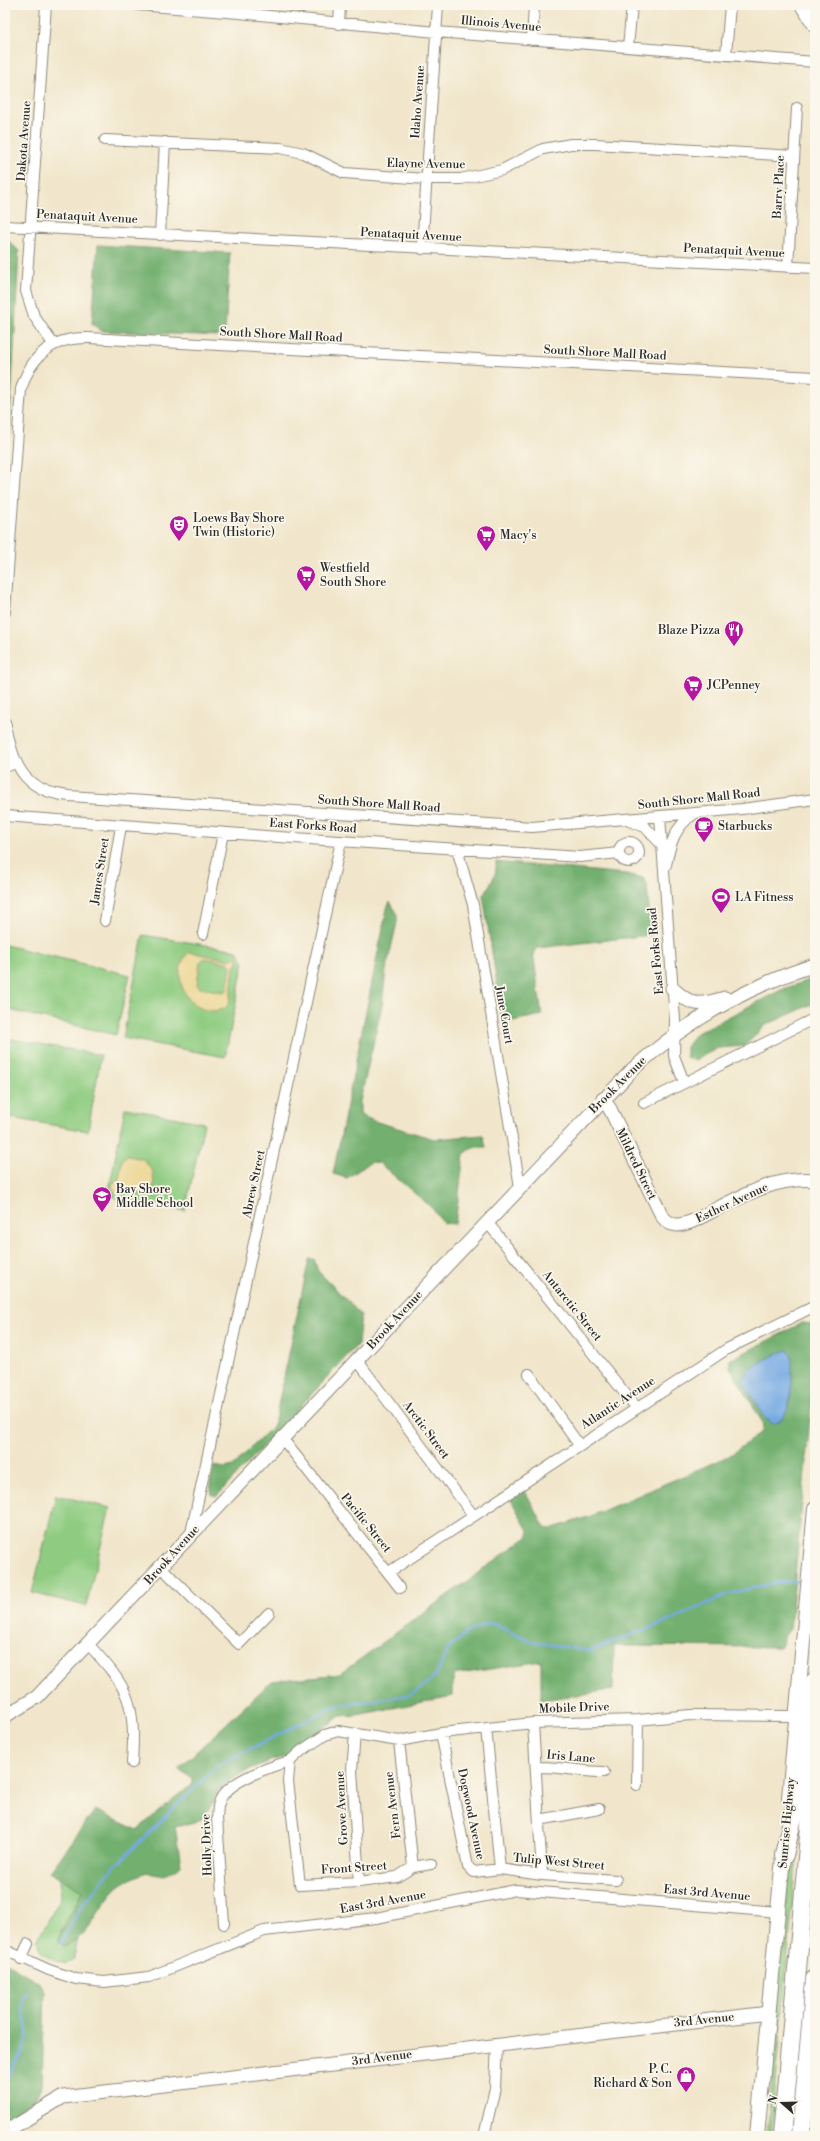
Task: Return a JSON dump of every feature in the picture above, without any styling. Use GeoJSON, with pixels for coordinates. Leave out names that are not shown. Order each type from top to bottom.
{"type":"FeatureCollection","features":[{"type":"Feature","properties":{"kind":"highway"},"geometry":{"type":"LineString","coordinates":[[784,1855],[795,1808],[815,1682]]}},
{"type":"Feature","properties":{"kind":"highway","name":"Sunrise Highway"},"geometry":{"type":"LineString","coordinates":[[782,2136],[815,1769]]}},
{"type":"Feature","properties":{"kind":"highway"},"geometry":{"type":"LineString","coordinates":[[801,2136],[815,1979]]}},
{"type":"Feature","properties":{"kind":"main road"},"geometry":{"type":"LineString","coordinates":[[802,5],[815,26]]}},
{"type":"Feature","properties":{"kind":"main road","name":"Sunrise Highway"},"geometry":{"type":"LineString","coordinates":[[757,2136],[815,1509]]}},
{"type":"Feature","properties":{"kind":"street","name":"Dakota Avenue"},"geometry":{"type":"LineString","coordinates":[[46,5],[27,297],[38,324],[53,344]]}},
{"type":"Feature","properties":{"kind":"street","name":"Illinois Avenue"},"geometry":{"type":"LineString","coordinates":[[138,5],[239,9],[339,24],[815,62]]}},
{"type":"Feature","properties":{"kind":"street"},"geometry":{"type":"LineString","coordinates":[[339,24],[340,5]]}},
{"type":"Feature","properties":{"kind":"street","name":"Idaho Avenue"},"geometry":{"type":"LineString","coordinates":[[422,249],[438,5]]}},
{"type":"Feature","properties":{"kind":"street"},"geometry":{"type":"LineString","coordinates":[[532,40],[534,5]]}},
{"type":"Feature","properties":{"kind":"street"},"geometry":{"type":"LineString","coordinates":[[628,46],[632,5]]}},
{"type":"Feature","properties":{"kind":"street"},"geometry":{"type":"LineString","coordinates":[[726,55],[730,5]]}},
{"type":"Feature","properties":{"kind":"street","name":"Barry Place"},"geometry":{"type":"LineString","coordinates":[[788,267],[797,108]]}},
{"type":"Feature","properties":{"kind":"street","name":"Elayne Avenue"},"geometry":{"type":"LineString","coordinates":[[105,140],[280,148],[303,153],[344,173],[461,180],[502,170],[543,150],[571,144],[595,144],[794,156]]}},
{"type":"Feature","properties":{"kind":"street"},"geometry":{"type":"LineString","coordinates":[[160,235],[164,142]]}},
{"type":"Feature","properties":{"kind":"street","name":"Penataquit Avenue"},"geometry":{"type":"LineString","coordinates":[[5,226],[422,249],[815,268]]}},
{"type":"Feature","properties":{"kind":"street","name":"South Shore Mall Road"},"geometry":{"type":"LineString","coordinates":[[5,612],[21,389],[25,375],[32,364],[53,344],[62,340],[88,338],[718,373],[789,375],[815,378]]}},
{"type":"Feature","properties":{"kind":"street","name":"South Shore Mall Road"},"geometry":{"type":"LineString","coordinates":[[789,375],[815,372]]}},
{"type":"Feature","properties":{"kind":"street","name":"South Shore Mall Road"},"geometry":{"type":"LineString","coordinates":[[5,722],[15,763],[27,779],[38,788],[48,792],[69,796],[522,826],[556,826],[660,817],[750,808],[815,799]]}},
{"type":"Feature","properties":{"kind":"street"},"geometry":{"type":"LineString","coordinates":[[5,768],[15,763]]}},
{"type":"Feature","properties":{"kind":"street","name":"South Shore Mall Road"},"geometry":{"type":"LineString","coordinates":[[794,802],[815,791]]}},
{"type":"Feature","properties":{"kind":"street"},"geometry":{"type":"LineString","coordinates":[[664,878],[674,836],[685,820],[696,813]]}},
{"type":"Feature","properties":{"kind":"street","name":"East Forks Road"},"geometry":{"type":"LineString","coordinates":[[5,816],[121,826],[580,857],[619,853]]}},
{"type":"Feature","properties":{"kind":"street","name":"East Forks Road"},"geometry":{"type":"LineString","coordinates":[[660,817],[672,988],[674,1056],[684,1082]]}},
{"type":"Feature","properties":{"kind":"street"},"geometry":{"type":"LineString","coordinates":[[625,820],[644,827],[661,844]]}},
{"type":"Feature","properties":{"kind":"street","name":"James Street"},"geometry":{"type":"LineString","coordinates":[[105,921],[121,826]]}},
{"type":"Feature","properties":{"kind":"street"},"geometry":{"type":"LineString","coordinates":[[203,934],[223,833]]}},
{"type":"Feature","properties":{"kind":"street","name":"Abrew Street"},"geometry":{"type":"LineString","coordinates":[[191,1533],[341,841]]}},
{"type":"Feature","properties":{"kind":"street","name":"June Court"},"geometry":{"type":"LineString","coordinates":[[457,849],[473,905],[520,1187]]}},
{"type":"Feature","properties":{"kind":"street","name":"Brook Avenue"},"geometry":{"type":"LineString","coordinates":[[5,1716],[37,1697],[161,1567],[191,1533],[634,1068],[702,1016],[748,992],[815,965]]}},
{"type":"Feature","properties":{"kind":"street"},"geometry":{"type":"LineString","coordinates":[[672,988],[684,999],[695,1004],[703,1004],[748,992]]}},
{"type":"Feature","properties":{"kind":"street"},"geometry":{"type":"LineString","coordinates":[[644,1103],[815,1018]]}},
{"type":"Feature","properties":{"kind":"street","name":"Mildred Street"},"geometry":{"type":"LineString","coordinates":[[603,1100],[610,1109],[662,1216],[673,1225]]}},
{"type":"Feature","properties":{"kind":"street","name":"Esther Avenue"},"geometry":{"type":"LineString","coordinates":[[673,1225],[693,1221],[771,1184],[792,1179],[815,1180]]}},
{"type":"Feature","properties":{"kind":"street","name":"Antarctic Street"},"geometry":{"type":"LineString","coordinates":[[487,1222],[636,1407]]}},
{"type":"Feature","properties":{"kind":"street","name":"Atlantic Avenue"},"geometry":{"type":"LineString","coordinates":[[443,1535],[636,1407],[727,1349],[815,1306]]}},
{"type":"Feature","properties":{"kind":"street","name":"Arctic Street"},"geometry":{"type":"LineString","coordinates":[[357,1360],[473,1514]]}},
{"type":"Feature","properties":{"kind":"street"},"geometry":{"type":"LineString","coordinates":[[529,1374],[579,1445]]}},
{"type":"Feature","properties":{"kind":"street","name":"Pacific Street"},"geometry":{"type":"LineString","coordinates":[[282,1438],[388,1572],[443,1535]]}},
{"type":"Feature","properties":{"kind":"street"},"geometry":{"type":"LineString","coordinates":[[161,1567],[239,1644],[269,1613]]}},
{"type":"Feature","properties":{"kind":"street"},"geometry":{"type":"LineString","coordinates":[[388,1572],[400,1588]]}},
{"type":"Feature","properties":{"kind":"street"},"geometry":{"type":"LineString","coordinates":[[88,1644],[117,1677],[127,1695],[134,1730],[132,1763]]}},
{"type":"Feature","properties":{"kind":"street","name":"Mobile Drive"},"geometry":{"type":"LineString","coordinates":[[355,1734],[398,1740],[441,1733],[533,1723],[638,1720],[690,1716],[796,1716]]}},
{"type":"Feature","properties":{"kind":"street"},"geometry":{"type":"LineString","coordinates":[[637,1785],[638,1720]]}},
{"type":"Feature","properties":{"kind":"street"},"geometry":{"type":"LineString","coordinates":[[533,1723],[542,1875]]}},
{"type":"Feature","properties":{"kind":"street"},"geometry":{"type":"LineString","coordinates":[[486,1728],[500,1869]]}},
{"type":"Feature","properties":{"kind":"street","name":"Holly Drive"},"geometry":{"type":"LineString","coordinates":[[224,1924],[217,1818],[219,1801],[227,1790],[248,1777],[290,1761],[301,1751],[325,1735],[338,1731],[355,1734]]}},
{"type":"Feature","properties":{"kind":"street","name":"Dogwood Avenue"},"geometry":{"type":"LineString","coordinates":[[441,1733],[468,1867],[474,1872],[500,1869]]}},
{"type":"Feature","properties":{"kind":"street","name":"Grove Avenue"},"geometry":{"type":"LineString","coordinates":[[355,1734],[352,1770],[359,1882]]}},
{"type":"Feature","properties":{"kind":"street","name":"Fern Avenue"},"geometry":{"type":"LineString","coordinates":[[398,1740],[413,1867]]}},
{"type":"Feature","properties":{"kind":"street","name":"Front Street"},"geometry":{"type":"LineString","coordinates":[[290,1761],[288,1781],[300,1885],[359,1882],[397,1877],[413,1867],[431,1864]]}},
{"type":"Feature","properties":{"kind":"street","name":"Iris Lane"},"geometry":{"type":"LineString","coordinates":[[536,1768],[553,1766],[585,1772],[604,1772]]}},
{"type":"Feature","properties":{"kind":"street"},"geometry":{"type":"LineString","coordinates":[[539,1820],[599,1809]]}},
{"type":"Feature","properties":{"kind":"street","name":"Tulip West Street"},"geometry":{"type":"LineString","coordinates":[[500,1869],[542,1875],[616,1880]]}},
{"type":"Feature","properties":{"kind":"street","name":"East 3rd Avenue"},"geometry":{"type":"LineString","coordinates":[[5,1950],[20,1959],[76,1979],[104,1982],[127,1981],[149,1977],[264,1931],[376,1918],[516,1890],[778,1912]]}},
{"type":"Feature","properties":{"kind":"street"},"geometry":{"type":"LineString","coordinates":[[20,1959],[28,1944]]}},
{"type":"Feature","properties":{"kind":"street","name":"3rd Avenue"},"geometry":{"type":"LineString","coordinates":[[5,2132],[63,2097],[497,2044],[769,2013]]}},
{"type":"Feature","properties":{"kind":"street"},"geometry":{"type":"LineString","coordinates":[[484,2136],[495,2088],[497,2044]]}},
{"type":"Feature","properties":{"kind":"green space"},"geometry":{"type":"Polygon","coordinates":[[[5,240],[8,240],[19,251],[10,423],[5,463],[5,240]]]}},
{"type":"Feature","properties":{"kind":"green space"},"geometry":{"type":"Polygon","coordinates":[[[98,245],[230,253],[225,332],[220,336],[102,331],[92,324],[98,245]]]}},
{"type":"Feature","properties":{"kind":"green space"},"geometry":{"type":"Polygon","coordinates":[[[496,862],[626,874],[643,878],[647,885],[651,935],[538,948],[533,953],[542,1015],[503,1023],[483,895],[495,875],[496,862]]]}},
{"type":"Feature","properties":{"kind":"green space"},"geometry":{"type":"Polygon","coordinates":[[[390,902],[397,913],[397,922],[386,970],[382,1005],[360,1101],[360,1115],[374,1121],[434,1139],[483,1135],[486,1147],[474,1147],[464,1154],[455,1224],[443,1223],[432,1208],[379,1163],[371,1162],[347,1178],[333,1174],[387,908],[390,902]]]}},
{"type":"Feature","properties":{"kind":"green space"},"geometry":{"type":"Polygon","coordinates":[[[143,935],[237,950],[244,962],[225,1057],[123,1038],[143,935]]]}},
{"type":"Feature","properties":{"kind":"green space"},"geometry":{"type":"Polygon","coordinates":[[[5,945],[130,975],[116,1035],[5,1009],[5,945]]]}},
{"type":"Feature","properties":{"kind":"green space"},"geometry":{"type":"Polygon","coordinates":[[[811,979],[815,981],[815,999],[812,1004],[766,1025],[744,1046],[718,1048],[695,1060],[686,1057],[686,1047],[695,1034],[781,990],[811,979]]]}},
{"type":"Feature","properties":{"kind":"green space"},"geometry":{"type":"Polygon","coordinates":[[[5,1038],[101,1055],[88,1131],[5,1117],[5,1038]]]}},
{"type":"Feature","properties":{"kind":"green space"},"geometry":{"type":"Polygon","coordinates":[[[125,1108],[204,1123],[185,1211],[114,1197],[109,1189],[125,1108]]]}},
{"type":"Feature","properties":{"kind":"green space"},"geometry":{"type":"Polygon","coordinates":[[[309,1259],[314,1259],[318,1271],[361,1315],[358,1344],[217,1496],[212,1495],[210,1483],[214,1466],[225,1468],[233,1466],[271,1428],[275,1420],[309,1259]]]}},
{"type":"Feature","properties":{"kind":"green space"},"geometry":{"type":"Polygon","coordinates":[[[802,1323],[815,1324],[815,1366],[790,1629],[785,1635],[781,1647],[614,1646],[613,1690],[541,1700],[541,1661],[453,1675],[453,1696],[357,1715],[340,1716],[285,1757],[256,1766],[235,1777],[226,1784],[214,1798],[208,1813],[204,1817],[194,1822],[175,1826],[181,1865],[169,1873],[157,1875],[147,1872],[122,1884],[112,1893],[88,1928],[74,1942],[64,1946],[59,1941],[61,1932],[83,1891],[50,1872],[95,1810],[137,1830],[191,1784],[193,1779],[178,1769],[272,1681],[340,1674],[527,1537],[529,1532],[510,1498],[524,1489],[545,1528],[550,1529],[591,1516],[729,1456],[762,1432],[763,1423],[730,1367],[730,1360],[802,1323]]]}},
{"type":"Feature","properties":{"kind":"green space"},"geometry":{"type":"Polygon","coordinates":[[[56,1495],[110,1508],[86,1606],[32,1593],[56,1495]]]}},
{"type":"Feature","properties":{"kind":"green space"},"geometry":{"type":"Polygon","coordinates":[[[798,1844],[771,2136],[767,2136],[787,1890],[795,1846],[798,1844]]]}},
{"type":"Feature","properties":{"kind":"green space"},"geometry":{"type":"Polygon","coordinates":[[[60,1877],[83,1891],[61,1932],[73,1943],[78,1939],[73,1961],[66,1964],[44,1955],[37,1941],[61,1897],[60,1877]]]}},
{"type":"Feature","properties":{"kind":"green space"},"geometry":{"type":"Polygon","coordinates":[[[5,1962],[39,1982],[45,1991],[42,2086],[35,2099],[5,2121],[5,1962]]]}},
{"type":"Feature","properties":{"kind":"sand"},"geometry":{"type":"Polygon","coordinates":[[[189,952],[229,960],[235,957],[238,958],[238,964],[234,966],[230,1000],[227,1007],[215,1011],[204,1010],[194,1004],[187,996],[182,985],[180,974],[182,962],[189,952]],[[205,958],[200,962],[197,985],[200,988],[224,992],[227,990],[231,967],[229,963],[205,958]]]}},
{"type":"Feature","properties":{"kind":"sand"},"geometry":{"type":"Polygon","coordinates":[[[128,1156],[143,1159],[153,1172],[154,1185],[147,1195],[123,1191],[121,1195],[116,1193],[112,1187],[113,1182],[118,1182],[123,1158],[128,1156]]]}},
{"type":"Feature","properties":{"kind":"water"},"geometry":{"type":"Polygon","coordinates":[[[788,1350],[791,1354],[792,1361],[790,1397],[785,1414],[780,1420],[773,1424],[767,1420],[743,1382],[744,1377],[761,1362],[788,1350]]]}},
{"type":"Feature","properties":{"kind":"waterway"},"geometry":{"type":"LineString","coordinates":[[61,1943],[83,1904],[113,1868],[218,1765],[335,1706],[410,1695],[427,1684],[438,1672],[447,1650],[469,1631],[491,1623],[535,1642],[589,1651],[666,1622],[728,1594],[777,1582],[800,1581]]}},
{"type":"Feature","properties":{"kind":"waterway"},"geometry":{"type":"LineString","coordinates":[[5,2081],[26,2041],[27,2029],[23,2003],[27,1992]]}},
{"type":"Feature","properties":{"kind":"place","name":"Loews Bay Shore Twin (Historic)"},"geometry":{"type":"Point","coordinates":[179,542]}},
{"type":"Feature","properties":{"kind":"place","name":"Macy's"},"geometry":{"type":"Point","coordinates":[486,552]}},
{"type":"Feature","properties":{"kind":"place","name":"Westfield South Shore"},"geometry":{"type":"Point","coordinates":[306,592]}},
{"type":"Feature","properties":{"kind":"place","name":"Blaze Pizza"},"geometry":{"type":"Point","coordinates":[734,647]}},
{"type":"Feature","properties":{"kind":"place","name":"JCPenney"},"geometry":{"type":"Point","coordinates":[693,702]}},
{"type":"Feature","properties":{"kind":"place","name":"Starbucks"},"geometry":{"type":"Point","coordinates":[704,843]}},
{"type":"Feature","properties":{"kind":"place","name":"LA Fitness"},"geometry":{"type":"Point","coordinates":[721,914]}},
{"type":"Feature","properties":{"kind":"place","name":"Bay Shore Middle School"},"geometry":{"type":"Point","coordinates":[102,1213]}},
{"type":"Feature","properties":{"kind":"place","name":"P. C. Richard & Son"},"geometry":{"type":"Point","coordinates":[686,2093]}}]}
